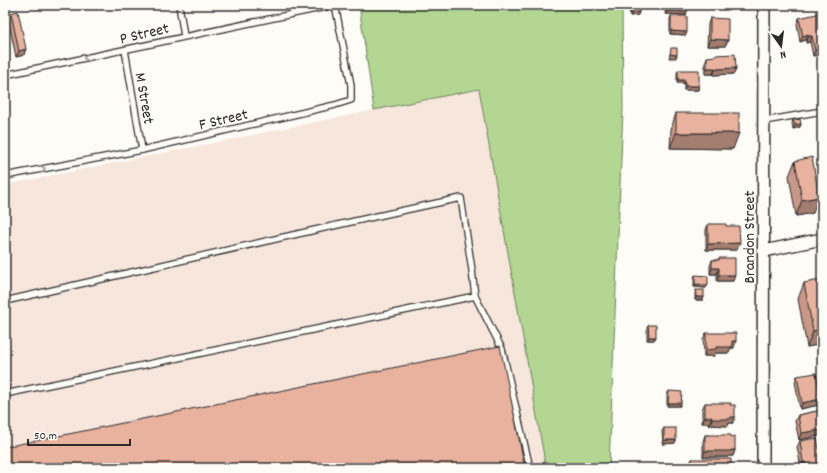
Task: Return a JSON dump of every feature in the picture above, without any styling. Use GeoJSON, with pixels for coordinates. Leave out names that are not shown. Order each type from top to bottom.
{"type":"FeatureCollection","features":[{"type":"Feature","properties":{"kind":"street","name":"Brandon Street"},"geometry":{"type":"LineString","coordinates":[[763,468],[764,5]]}},
{"type":"Feature","properties":{"kind":"street"},"geometry":{"type":"LineString","coordinates":[[764,251],[822,239]]}},
{"type":"Feature","properties":{"kind":"lane"},"geometry":{"type":"LineString","coordinates":[[179,5],[184,36]]}},
{"type":"Feature","properties":{"kind":"lane","name":"P Street"},"geometry":{"type":"LineString","coordinates":[[5,75],[335,5]]}},
{"type":"Feature","properties":{"kind":"lane","name":"F Street"},"geometry":{"type":"LineString","coordinates":[[5,176],[142,150],[335,106],[352,100],[351,85],[335,5]]}},
{"type":"Feature","properties":{"kind":"lane","name":"M Street"},"geometry":{"type":"LineString","coordinates":[[125,50],[142,150]]}},
{"type":"Feature","properties":{"kind":"lane"},"geometry":{"type":"LineString","coordinates":[[764,121],[822,111]]}},
{"type":"Feature","properties":{"kind":"lane"},"geometry":{"type":"LineString","coordinates":[[5,301],[211,255],[337,224],[461,198],[475,296],[502,348],[530,468]]}},
{"type":"Feature","properties":{"kind":"lane"},"geometry":{"type":"LineString","coordinates":[[5,394],[475,296]]}},
{"type":"Feature","properties":{"kind":"shaded area"},"geometry":{"type":"Polygon","coordinates":[[[479,89],[546,468],[5,468],[5,185],[479,89]]]}},
{"type":"Feature","properties":{"kind":"green space"},"geometry":{"type":"Polygon","coordinates":[[[359,5],[622,5],[623,108],[609,468],[546,468],[479,89],[374,110],[359,5]]]}},
{"type":"Feature","properties":{"kind":"building"},"geometry":{"type":"Polygon","coordinates":[[[631,5],[639,5],[639,12],[631,13],[631,5]]]}},
{"type":"Feature","properties":{"kind":"building"},"geometry":{"type":"Polygon","coordinates":[[[667,5],[688,5],[687,12],[667,11],[667,5]]]}},
{"type":"Feature","properties":{"kind":"building"},"geometry":{"type":"Polygon","coordinates":[[[18,11],[26,49],[19,51],[11,13],[18,11]]]}},
{"type":"Feature","properties":{"kind":"building"},"geometry":{"type":"Polygon","coordinates":[[[821,13],[822,48],[815,50],[812,36],[809,36],[808,34],[803,36],[799,18],[821,13]]]}},
{"type":"Feature","properties":{"kind":"building"},"geometry":{"type":"Polygon","coordinates":[[[671,16],[687,16],[687,32],[671,31],[671,16]]]}},
{"type":"Feature","properties":{"kind":"building"},"geometry":{"type":"Polygon","coordinates":[[[710,18],[728,19],[728,40],[710,39],[710,18]]]}},
{"type":"Feature","properties":{"kind":"building"},"geometry":{"type":"Polygon","coordinates":[[[671,48],[677,48],[677,55],[670,54],[671,48]]]}},
{"type":"Feature","properties":{"kind":"building"},"geometry":{"type":"Polygon","coordinates":[[[735,54],[736,68],[707,68],[707,57],[735,54]]]}},
{"type":"Feature","properties":{"kind":"building"},"geometry":{"type":"Polygon","coordinates":[[[678,70],[699,70],[699,86],[685,86],[685,80],[678,80],[678,70]]]}},
{"type":"Feature","properties":{"kind":"building"},"geometry":{"type":"Polygon","coordinates":[[[676,113],[739,113],[739,133],[676,133],[676,113]]]}},
{"type":"Feature","properties":{"kind":"building"},"geometry":{"type":"Polygon","coordinates":[[[800,119],[801,124],[795,125],[793,120],[800,119]]]}},
{"type":"Feature","properties":{"kind":"building"},"geometry":{"type":"Polygon","coordinates":[[[812,157],[819,197],[802,200],[795,161],[812,157]]]}},
{"type":"Feature","properties":{"kind":"building"},"geometry":{"type":"Polygon","coordinates":[[[822,186],[822,198],[820,187],[822,186]]]}},
{"type":"Feature","properties":{"kind":"building"},"geometry":{"type":"Polygon","coordinates":[[[708,224],[739,226],[740,243],[708,244],[708,224]]]}},
{"type":"Feature","properties":{"kind":"building"},"geometry":{"type":"Polygon","coordinates":[[[719,258],[735,258],[735,275],[719,275],[719,268],[712,268],[712,260],[719,260],[719,258]]]}},
{"type":"Feature","properties":{"kind":"building"},"geometry":{"type":"Polygon","coordinates":[[[695,275],[708,276],[708,285],[695,284],[695,275]]]}},
{"type":"Feature","properties":{"kind":"building"},"geometry":{"type":"Polygon","coordinates":[[[820,280],[822,289],[822,329],[813,331],[804,283],[820,280]]]}},
{"type":"Feature","properties":{"kind":"building"},"geometry":{"type":"Polygon","coordinates":[[[696,290],[704,290],[704,297],[696,297],[696,290]]]}},
{"type":"Feature","properties":{"kind":"building"},"geometry":{"type":"Polygon","coordinates":[[[648,325],[656,325],[656,337],[649,337],[648,325]]]}},
{"type":"Feature","properties":{"kind":"building"},"geometry":{"type":"Polygon","coordinates":[[[706,333],[736,333],[736,341],[732,341],[732,347],[716,347],[716,349],[706,350],[706,333]]]}},
{"type":"Feature","properties":{"kind":"building"},"geometry":{"type":"Polygon","coordinates":[[[500,346],[525,468],[5,468],[5,447],[500,346]]]}},
{"type":"Feature","properties":{"kind":"building"},"geometry":{"type":"Polygon","coordinates":[[[816,373],[821,399],[802,403],[797,376],[816,373]]]}},
{"type":"Feature","properties":{"kind":"building"},"geometry":{"type":"Polygon","coordinates":[[[669,391],[682,392],[681,403],[668,403],[669,391]]]}},
{"type":"Feature","properties":{"kind":"building"},"geometry":{"type":"Polygon","coordinates":[[[705,403],[731,403],[730,405],[735,405],[735,417],[731,417],[730,419],[712,419],[712,417],[705,417],[705,403]]]}},
{"type":"Feature","properties":{"kind":"building"},"geometry":{"type":"Polygon","coordinates":[[[822,410],[822,430],[801,433],[798,415],[822,410]]]}},
{"type":"Feature","properties":{"kind":"building"},"geometry":{"type":"Polygon","coordinates":[[[664,428],[676,428],[676,440],[664,440],[664,428]]]}},
{"type":"Feature","properties":{"kind":"building"},"geometry":{"type":"Polygon","coordinates":[[[705,435],[735,436],[735,450],[705,451],[705,435]]]}},
{"type":"Feature","properties":{"kind":"building"},"geometry":{"type":"Polygon","coordinates":[[[817,438],[822,464],[806,467],[805,462],[803,462],[800,441],[817,438]]]}},
{"type":"Feature","properties":{"kind":"building"},"geometry":{"type":"Polygon","coordinates":[[[692,459],[731,459],[731,466],[735,466],[734,468],[691,468],[692,459]]]}}]}
